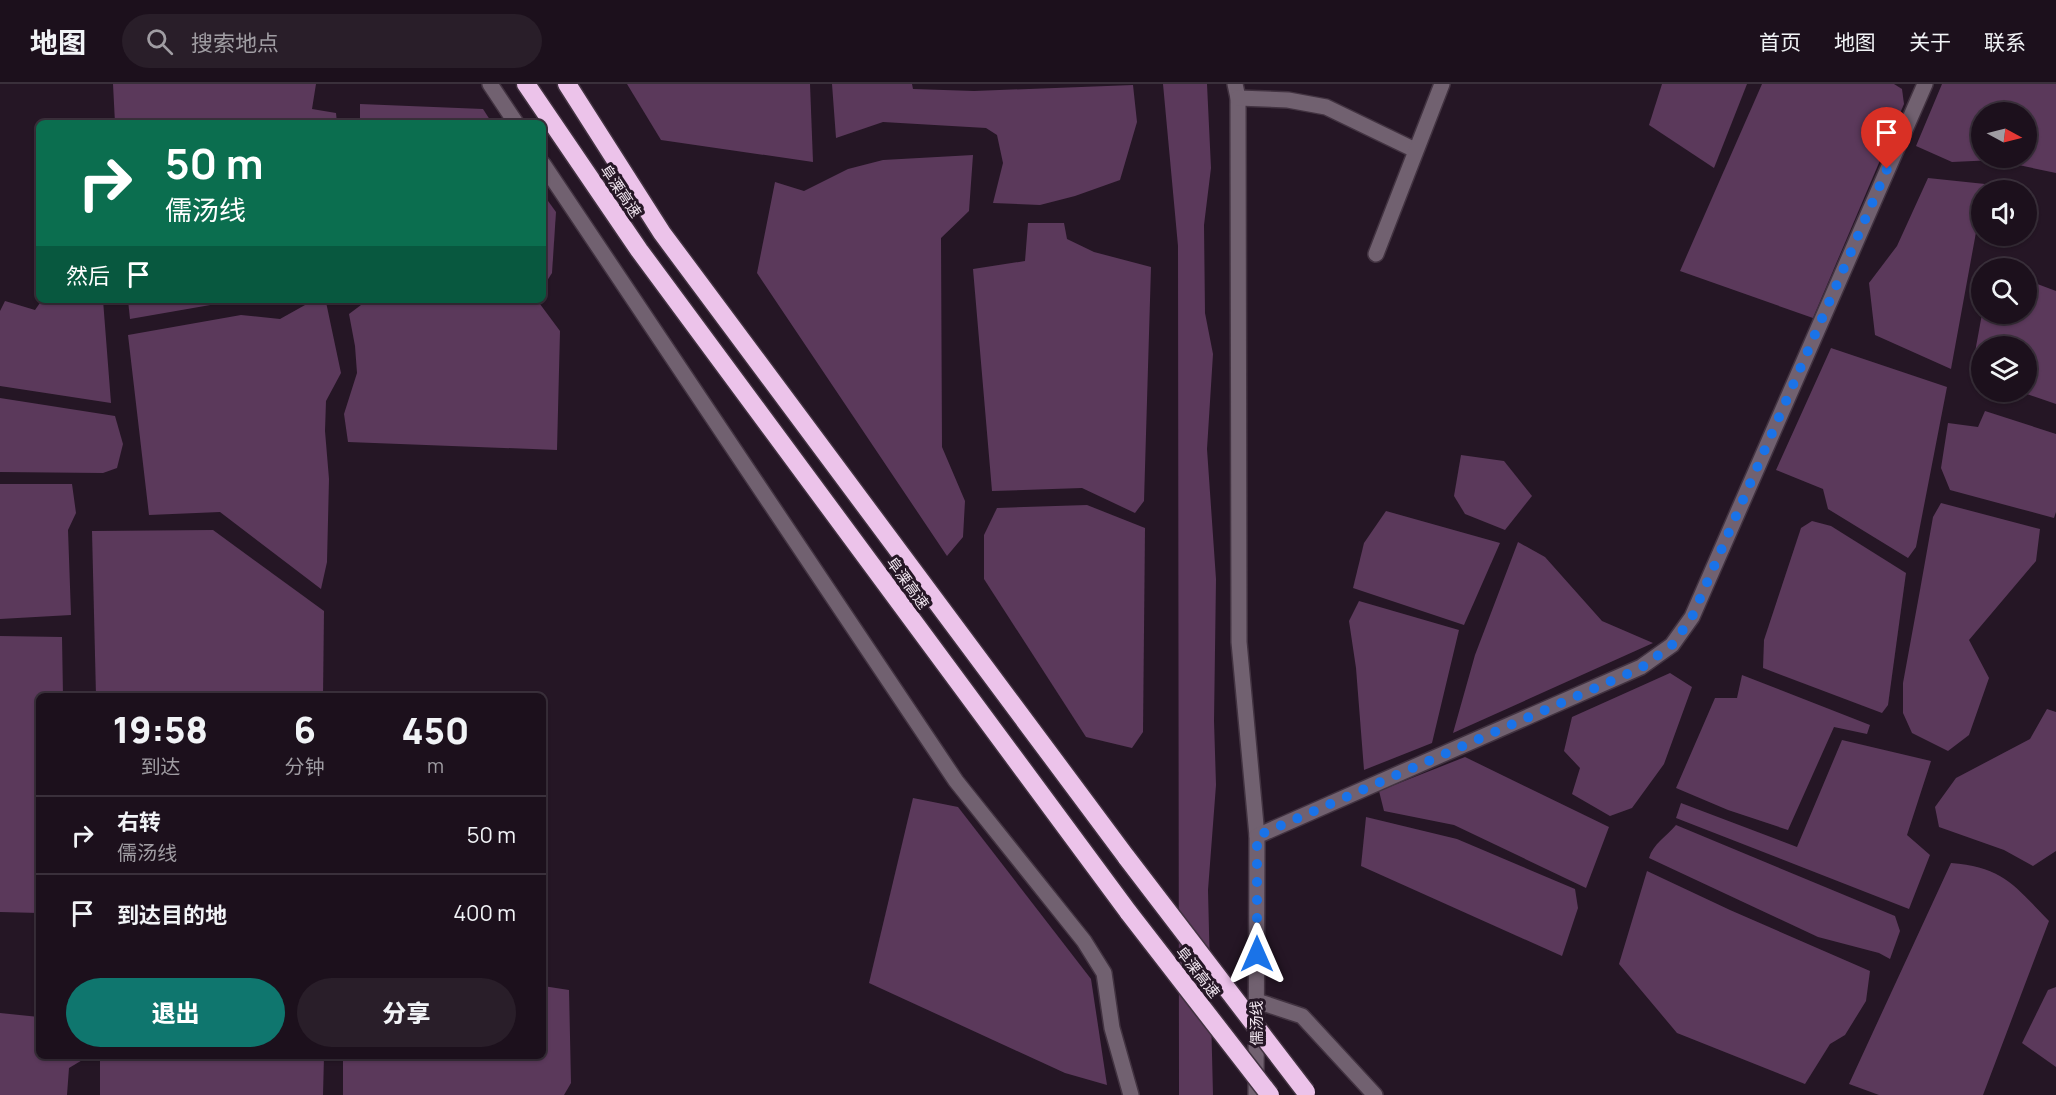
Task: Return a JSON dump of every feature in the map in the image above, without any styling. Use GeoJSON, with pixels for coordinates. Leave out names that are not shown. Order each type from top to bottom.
{"type":"FeatureCollection","features":[{"type":"Feature","properties":{"kind":"highway","name":"阜溧高速"},"geometry":{"type":"LineString","coordinates":[[526,84],[639,250],[1129,913],[1270,1095]]}},
{"type":"Feature","properties":{"kind":"highway","name":"阜溧高速"},"geometry":{"type":"LineString","coordinates":[[567,84],[662,233],[1127,858],[1308,1093]]}},
{"type":"Feature","properties":{"kind":"street"},"geometry":{"type":"LineString","coordinates":[[490,84],[514,120]]}},
{"type":"Feature","properties":{"kind":"street"},"geometry":{"type":"LineString","coordinates":[[1376,254],[1442,84]]}},
{"type":"Feature","properties":{"kind":"street"},"geometry":{"type":"LineString","coordinates":[[1257,836],[1641,668],[1672,645],[1692,617],[1924,84]]}},
{"type":"Feature","properties":{"kind":"street"},"geometry":{"type":"LineString","coordinates":[[1236,91],[1326,107],[1415,150]]}},
{"type":"Feature","properties":{"kind":"street","name":"儒汤线"},"geometry":{"type":"LineString","coordinates":[[1236,91],[1239,642],[1257,836],[1256,1095]]}},
{"type":"Feature","properties":{"kind":"street"},"geometry":{"type":"LineString","coordinates":[[546,168],[956,781],[1084,941],[1104,973],[1112,1028],[1131,1095]]}},
{"type":"Feature","properties":{"kind":"street"},"geometry":{"type":"LineString","coordinates":[[1257,1001],[1302,1016],[1375,1095]]}},
{"type":"Feature","properties":{"kind":"shaded area"},"geometry":{"type":"Polygon","coordinates":[[[113,84],[316,84],[312,109],[336,113],[337,120],[115,120],[113,84]]]}},
{"type":"Feature","properties":{"kind":"shaded area"},"geometry":{"type":"Polygon","coordinates":[[[627,84],[810,84],[813,162],[661,140],[627,84]]]}},
{"type":"Feature","properties":{"kind":"shaded area"},"geometry":{"type":"Polygon","coordinates":[[[832,84],[912,84],[913,89],[974,91],[1133,85],[1137,122],[1120,180],[1075,196],[1040,205],[993,203],[1003,163],[997,135],[986,128],[883,122],[836,138],[832,84]]]}},
{"type":"Feature","properties":{"kind":"shaded area"},"geometry":{"type":"Polygon","coordinates":[[[1163,84],[1207,84],[1211,168],[1204,225],[1205,313],[1213,354],[1207,449],[1216,579],[1214,721],[1216,785],[1208,890],[1213,1095],[1179,1095],[1178,246],[1163,84]]]}},
{"type":"Feature","properties":{"kind":"shaded area"},"geometry":{"type":"Polygon","coordinates":[[[1662,84],[1747,84],[1714,168],[1649,125],[1662,84]]]}},
{"type":"Feature","properties":{"kind":"shaded area"},"geometry":{"type":"Polygon","coordinates":[[[1762,84],[1894,84],[1902,89],[1904,104],[1813,318],[1680,271],[1762,84]]]}},
{"type":"Feature","properties":{"kind":"shaded area"},"geometry":{"type":"Polygon","coordinates":[[[1942,84],[2056,84],[2056,173],[2033,168],[2037,168],[2037,102],[1971,102],[1971,161],[1952,162],[1916,146],[1942,84]]]}},
{"type":"Feature","properties":{"kind":"shaded area"},"geometry":{"type":"Polygon","coordinates":[[[360,104],[483,109],[490,120],[360,120],[360,104]]]}},
{"type":"Feature","properties":{"kind":"shaded area"},"geometry":{"type":"Polygon","coordinates":[[[973,155],[969,211],[941,238],[942,447],[965,501],[963,537],[947,556],[757,273],[775,182],[804,191],[848,169],[883,160],[973,155]]]}},
{"type":"Feature","properties":{"kind":"shaded area"},"geometry":{"type":"Polygon","coordinates":[[[1928,178],[1971,183],[1971,246],[1974,246],[1951,369],[1875,335],[1869,283],[1897,246],[1928,178]]]}},
{"type":"Feature","properties":{"kind":"shaded area"},"geometry":{"type":"Polygon","coordinates":[[[546,198],[556,212],[552,273],[546,282],[546,198]]]}},
{"type":"Feature","properties":{"kind":"shaded area"},"geometry":{"type":"Polygon","coordinates":[[[1028,223],[1064,223],[1067,239],[1094,252],[1151,267],[1144,501],[1135,513],[1082,488],[992,491],[973,269],[1025,261],[1028,223]]]}},
{"type":"Feature","properties":{"kind":"shaded area"},"geometry":{"type":"Polygon","coordinates":[[[2037,284],[2056,291],[2056,404],[2037,397],[2037,336],[1978,336],[1980,324],[2037,324],[2037,284]]]}},
{"type":"Feature","properties":{"kind":"shaded area"},"geometry":{"type":"Polygon","coordinates":[[[5,301],[35,310],[40,303],[103,303],[111,403],[0,386],[0,311],[5,301]]]}},
{"type":"Feature","properties":{"kind":"shaded area"},"geometry":{"type":"Polygon","coordinates":[[[128,303],[222,303],[130,319],[128,303]]]}},
{"type":"Feature","properties":{"kind":"shaded area"},"geometry":{"type":"Polygon","coordinates":[[[309,303],[326,303],[341,373],[326,401],[325,431],[329,479],[327,562],[321,589],[220,512],[149,515],[128,335],[241,315],[280,319],[309,303]]]}},
{"type":"Feature","properties":{"kind":"shaded area"},"geometry":{"type":"Polygon","coordinates":[[[364,303],[539,303],[560,331],[557,450],[348,442],[344,414],[357,373],[349,314],[364,303]]]}},
{"type":"Feature","properties":{"kind":"shaded area"},"geometry":{"type":"Polygon","coordinates":[[[1831,348],[1947,387],[1916,547],[1908,558],[1828,509],[1823,489],[1776,470],[1831,348]]]}},
{"type":"Feature","properties":{"kind":"shaded area"},"geometry":{"type":"Polygon","coordinates":[[[0,398],[115,416],[123,444],[117,468],[103,473],[0,472],[0,398]]]}},
{"type":"Feature","properties":{"kind":"shaded area"},"geometry":{"type":"Polygon","coordinates":[[[1985,411],[2056,434],[2056,512],[2054,518],[1950,490],[1941,468],[1948,423],[1978,427],[1985,411]]]}},
{"type":"Feature","properties":{"kind":"shaded area"},"geometry":{"type":"Polygon","coordinates":[[[1461,455],[1504,461],[1532,496],[1505,530],[1465,514],[1454,496],[1461,455]]]}},
{"type":"Feature","properties":{"kind":"shaded area"},"geometry":{"type":"Polygon","coordinates":[[[0,484],[72,484],[76,513],[68,530],[71,615],[0,619],[0,484]]]}},
{"type":"Feature","properties":{"kind":"shaded area"},"geometry":{"type":"Polygon","coordinates":[[[1941,503],[2040,529],[2036,561],[1969,640],[1989,678],[1969,735],[1948,751],[1912,733],[1903,713],[1903,683],[1933,517],[1941,503]]]}},
{"type":"Feature","properties":{"kind":"shaded area"},"geometry":{"type":"Polygon","coordinates":[[[1087,505],[1145,528],[1143,732],[1132,748],[1086,737],[984,579],[984,535],[997,508],[1087,505]]]}},
{"type":"Feature","properties":{"kind":"shaded area"},"geometry":{"type":"Polygon","coordinates":[[[1386,511],[1500,543],[1464,625],[1353,588],[1364,543],[1386,511]]]}},
{"type":"Feature","properties":{"kind":"shaded area"},"geometry":{"type":"Polygon","coordinates":[[[1812,521],[1831,526],[1906,573],[1888,705],[1882,713],[1763,668],[1764,640],[1801,528],[1812,521]]]}},
{"type":"Feature","properties":{"kind":"shaded area"},"geometry":{"type":"Polygon","coordinates":[[[213,530],[324,611],[323,693],[96,693],[92,531],[213,530]]]}},
{"type":"Feature","properties":{"kind":"shaded area"},"geometry":{"type":"Polygon","coordinates":[[[1518,542],[1545,557],[1602,621],[1653,643],[1453,733],[1475,655],[1518,542]]]}},
{"type":"Feature","properties":{"kind":"shaded area"},"geometry":{"type":"Polygon","coordinates":[[[1359,601],[1459,630],[1432,743],[1364,770],[1356,668],[1349,621],[1359,601]]]}},
{"type":"Feature","properties":{"kind":"shaded area"},"geometry":{"type":"Polygon","coordinates":[[[0,636],[62,637],[63,693],[36,693],[36,913],[0,912],[0,636]]]}},
{"type":"Feature","properties":{"kind":"shaded area"},"geometry":{"type":"Polygon","coordinates":[[[1670,673],[1692,687],[1664,764],[1632,808],[1610,816],[1572,794],[1580,768],[1564,751],[1572,717],[1670,673]]]}},
{"type":"Feature","properties":{"kind":"shaded area"},"geometry":{"type":"Polygon","coordinates":[[[1742,675],[1870,725],[1867,734],[1834,727],[1788,830],[1728,810],[1676,788],[1715,698],[1737,698],[1742,675]]]}},
{"type":"Feature","properties":{"kind":"shaded area"},"geometry":{"type":"Polygon","coordinates":[[[2047,709],[2056,712],[2056,851],[2033,866],[2004,850],[1939,827],[1935,807],[1956,778],[2030,739],[2047,709]]]}},
{"type":"Feature","properties":{"kind":"shaded area"},"geometry":{"type":"Polygon","coordinates":[[[1842,740],[1931,761],[1907,835],[1930,855],[1909,909],[1676,818],[1681,803],[1797,847],[1842,740]]]}},
{"type":"Feature","properties":{"kind":"shaded area"},"geometry":{"type":"Polygon","coordinates":[[[1465,757],[1609,827],[1586,888],[1454,825],[1384,811],[1379,791],[1465,757]]]}},
{"type":"Feature","properties":{"kind":"shaded area"},"geometry":{"type":"Polygon","coordinates":[[[913,798],[958,807],[1091,979],[1107,1085],[1065,1073],[869,983],[913,798]]]}},
{"type":"Feature","properties":{"kind":"shaded area"},"geometry":{"type":"Polygon","coordinates":[[[1366,817],[1457,839],[1575,889],[1578,908],[1562,956],[1361,866],[1366,817]]]}},
{"type":"Feature","properties":{"kind":"shaded area"},"geometry":{"type":"Polygon","coordinates":[[[1676,825],[1895,916],[1900,931],[1890,959],[1879,953],[1818,937],[1649,858],[1657,845],[1676,825]]]}},
{"type":"Feature","properties":{"kind":"shaded area"},"geometry":{"type":"Polygon","coordinates":[[[1951,863],[1983,869],[2007,880],[2049,921],[1983,1095],[1879,1095],[1849,1084],[1951,863]]]}},
{"type":"Feature","properties":{"kind":"shaded area"},"geometry":{"type":"Polygon","coordinates":[[[1647,871],[1870,971],[1866,1001],[1845,1035],[1830,1044],[1805,1084],[1677,1033],[1619,964],[1647,871]]]}},
{"type":"Feature","properties":{"kind":"shaded area"},"geometry":{"type":"Polygon","coordinates":[[[546,986],[569,990],[571,1083],[564,1095],[343,1095],[343,1059],[546,1059],[546,986]]]}},
{"type":"Feature","properties":{"kind":"shaded area"},"geometry":{"type":"Polygon","coordinates":[[[2056,987],[2056,1067],[2022,1043],[2048,990],[2056,987]]]}},
{"type":"Feature","properties":{"kind":"shaded area"},"geometry":{"type":"Polygon","coordinates":[[[0,1013],[36,1017],[36,1059],[84,1059],[69,1068],[67,1095],[0,1095],[0,1013]]]}},
{"type":"Feature","properties":{"kind":"shaded area"},"geometry":{"type":"Polygon","coordinates":[[[100,1059],[324,1059],[323,1095],[100,1095],[100,1059]]]}},
{"type":"Feature","properties":{"kind":"route"},"geometry":{"type":"LineString","coordinates":[[1257,954],[1257,836],[1641,668],[1672,645],[1692,617],[1887,169]]}}]}
